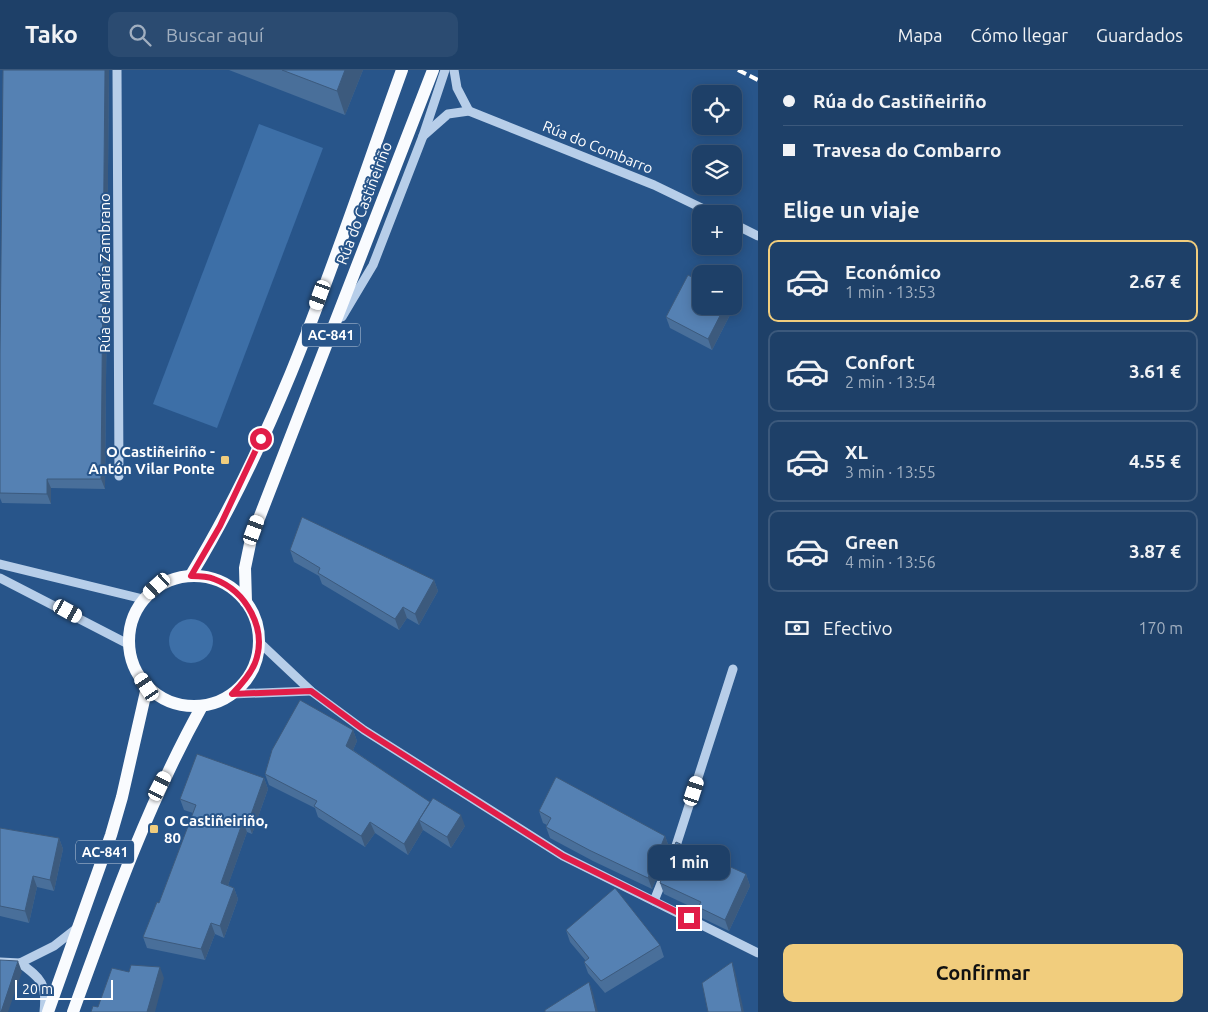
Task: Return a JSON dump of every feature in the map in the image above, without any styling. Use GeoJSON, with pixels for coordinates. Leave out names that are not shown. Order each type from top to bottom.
{"type":"FeatureCollection","features":[{"type":"Feature","properties":{"kind":"main road","name":"Rúa do Castiñeiriño"},"geometry":{"type":"LineString","coordinates":[[191,576],[220,526],[293,369],[402,70]]}},
{"type":"Feature","properties":{"kind":"main road","name":"Rúa do Castiñeiriño"},"geometry":{"type":"LineString","coordinates":[[246,602],[245,568],[251,540],[433,70]]}},
{"type":"Feature","properties":{"kind":"main road","name":"Rúa do Castiñeiriño"},"geometry":{"type":"LineString","coordinates":[[191,576],[212,578],[231,587],[246,602],[256,621],[259,642],[255,662],[246,679],[232,694],[213,704],[202,706],[182,705],[163,699],[147,687],[134,667],[128,644],[129,628],[134,612],[143,599],[157,586],[173,579],[191,576]]}},
{"type":"Feature","properties":{"kind":"main road","name":"AC-841"},"geometry":{"type":"LineString","coordinates":[[48,1012],[80,926],[122,798],[147,687]]}},
{"type":"Feature","properties":{"kind":"main road","name":"AC-841"},"geometry":{"type":"LineString","coordinates":[[73,1012],[112,903],[160,786],[202,706]]}},
{"type":"Feature","properties":{"kind":"street","name":"Rúa de María Zambrano"},"geometry":{"type":"LineString","coordinates":[[117,70],[119,476]]}},
{"type":"Feature","properties":{"kind":"street"},"geometry":{"type":"LineString","coordinates":[[331,334],[373,265],[423,136],[445,70]]}},
{"type":"Feature","properties":{"kind":"street"},"geometry":{"type":"LineString","coordinates":[[423,136],[448,114],[470,111],[457,88],[454,70]]}},
{"type":"Feature","properties":{"kind":"street","name":"Rúa do Combarro"},"geometry":{"type":"LineString","coordinates":[[470,111],[654,184],[696,205]]}},
{"type":"Feature","properties":{"kind":"street"},"geometry":{"type":"LineString","coordinates":[[742,228],[758,236]]}},
{"type":"Feature","properties":{"kind":"street"},"geometry":{"type":"LineString","coordinates":[[0,564],[143,599]]}},
{"type":"Feature","properties":{"kind":"street"},"geometry":{"type":"LineString","coordinates":[[0,578],[128,644]]}},
{"type":"Feature","properties":{"kind":"street"},"geometry":{"type":"LineString","coordinates":[[259,642],[311,691],[364,730],[563,856],[758,953]]}},
{"type":"Feature","properties":{"kind":"street"},"geometry":{"type":"LineString","coordinates":[[654,901],[669,864],[733,669]]}},
{"type":"Feature","properties":{"kind":"street"},"geometry":{"type":"LineString","coordinates":[[232,694],[311,691]]}},
{"type":"Feature","properties":{"kind":"street"},"geometry":{"type":"LineString","coordinates":[[0,962],[20,963],[54,946],[80,926]]}},
{"type":"Feature","properties":{"kind":"street"},"geometry":{"type":"LineString","coordinates":[[20,963],[38,976],[44,985],[46,994],[44,1012]]}},
{"type":"Feature","properties":{"kind":"shaded area"},"geometry":{"type":"Polygon","coordinates":[[[259,124],[323,148],[217,428],[153,404],[259,124]]]}},
{"type":"Feature","properties":{"kind":"shaded area"},"geometry":{"type":"Polygon","coordinates":[[[187,619],[195,619],[207,625],[213,641],[207,657],[195,663],[187,663],[175,657],[169,645],[169,637],[175,625],[187,619]]]}},
{"type":"Feature","properties":{"kind":"building"},"geometry":{"type":"Polygon","coordinates":[[[3,70],[105,70],[101,479],[47,479],[47,494],[0,493],[3,70]]]}},
{"type":"Feature","properties":{"kind":"building"},"geometry":{"type":"Polygon","coordinates":[[[282,70],[345,70],[337,91],[282,70]]]}},
{"type":"Feature","properties":{"kind":"building"},"geometry":{"type":"Polygon","coordinates":[[[688,275],[692,277],[692,315],[720,315],[708,339],[666,317],[688,275]]]}},
{"type":"Feature","properties":{"kind":"building"},"geometry":{"type":"Polygon","coordinates":[[[302,517],[434,580],[415,614],[403,607],[395,619],[318,573],[320,568],[290,550],[302,517]]]}},
{"type":"Feature","properties":{"kind":"building"},"geometry":{"type":"Polygon","coordinates":[[[300,700],[353,730],[346,746],[430,802],[404,844],[370,822],[361,836],[314,806],[317,801],[265,774],[272,750],[300,700]]]}},
{"type":"Feature","properties":{"kind":"building"},"geometry":{"type":"Polygon","coordinates":[[[197,754],[264,778],[248,823],[243,821],[221,883],[234,888],[220,926],[211,923],[201,949],[143,937],[157,902],[159,903],[196,805],[180,799],[197,754]]]}},
{"type":"Feature","properties":{"kind":"building"},"geometry":{"type":"Polygon","coordinates":[[[556,777],[665,836],[648,878],[546,827],[551,818],[539,811],[556,777]]]}},
{"type":"Feature","properties":{"kind":"building"},"geometry":{"type":"Polygon","coordinates":[[[433,798],[461,815],[447,837],[419,820],[433,798]]]}},
{"type":"Feature","properties":{"kind":"building"},"geometry":{"type":"Polygon","coordinates":[[[0,828],[59,838],[50,880],[33,876],[25,911],[0,906],[0,828]]]}},
{"type":"Feature","properties":{"kind":"building"},"geometry":{"type":"Polygon","coordinates":[[[676,842],[746,874],[725,920],[698,907],[701,902],[660,883],[676,842]]]}},
{"type":"Feature","properties":{"kind":"building"},"geometry":{"type":"Polygon","coordinates":[[[615,888],[660,945],[601,981],[584,962],[589,958],[566,930],[615,888]]]}},
{"type":"Feature","properties":{"kind":"building"},"geometry":{"type":"Polygon","coordinates":[[[0,960],[18,961],[1,1012],[0,1012],[0,960]]]}},
{"type":"Feature","properties":{"kind":"building"},"geometry":{"type":"Polygon","coordinates":[[[732,962],[742,1012],[708,1012],[702,983],[732,962]]]}},
{"type":"Feature","properties":{"kind":"building"},"geometry":{"type":"Polygon","coordinates":[[[131,965],[160,967],[147,1012],[91,1012],[93,1006],[98,1007],[112,968],[129,972],[131,965]]]}},
{"type":"Feature","properties":{"kind":"building"},"geometry":{"type":"Polygon","coordinates":[[[589,982],[596,1012],[545,1012],[545,1010],[589,982]]]}},
{"type":"Feature","properties":{"kind":"railway"},"geometry":{"type":"LineString","coordinates":[[738,70],[758,80]]}},
{"type":"Feature","properties":{"kind":"place","name":"O Castiñeiriño - Antón Vilar Ponte"},"geometry":{"type":"Point","coordinates":[225,460]}},
{"type":"Feature","properties":{"kind":"place","name":"O Castiñeiriño, 80"},"geometry":{"type":"Point","coordinates":[154,829]}},
{"type":"Feature","properties":{"kind":"route"},"geometry":{"type":"LineString","coordinates":[[261,439],[210,547],[191,576],[212,578],[231,587],[246,602],[256,621],[259,642],[255,662],[246,679],[232,694],[311,691],[364,730],[563,856],[689,918]]}}]}
